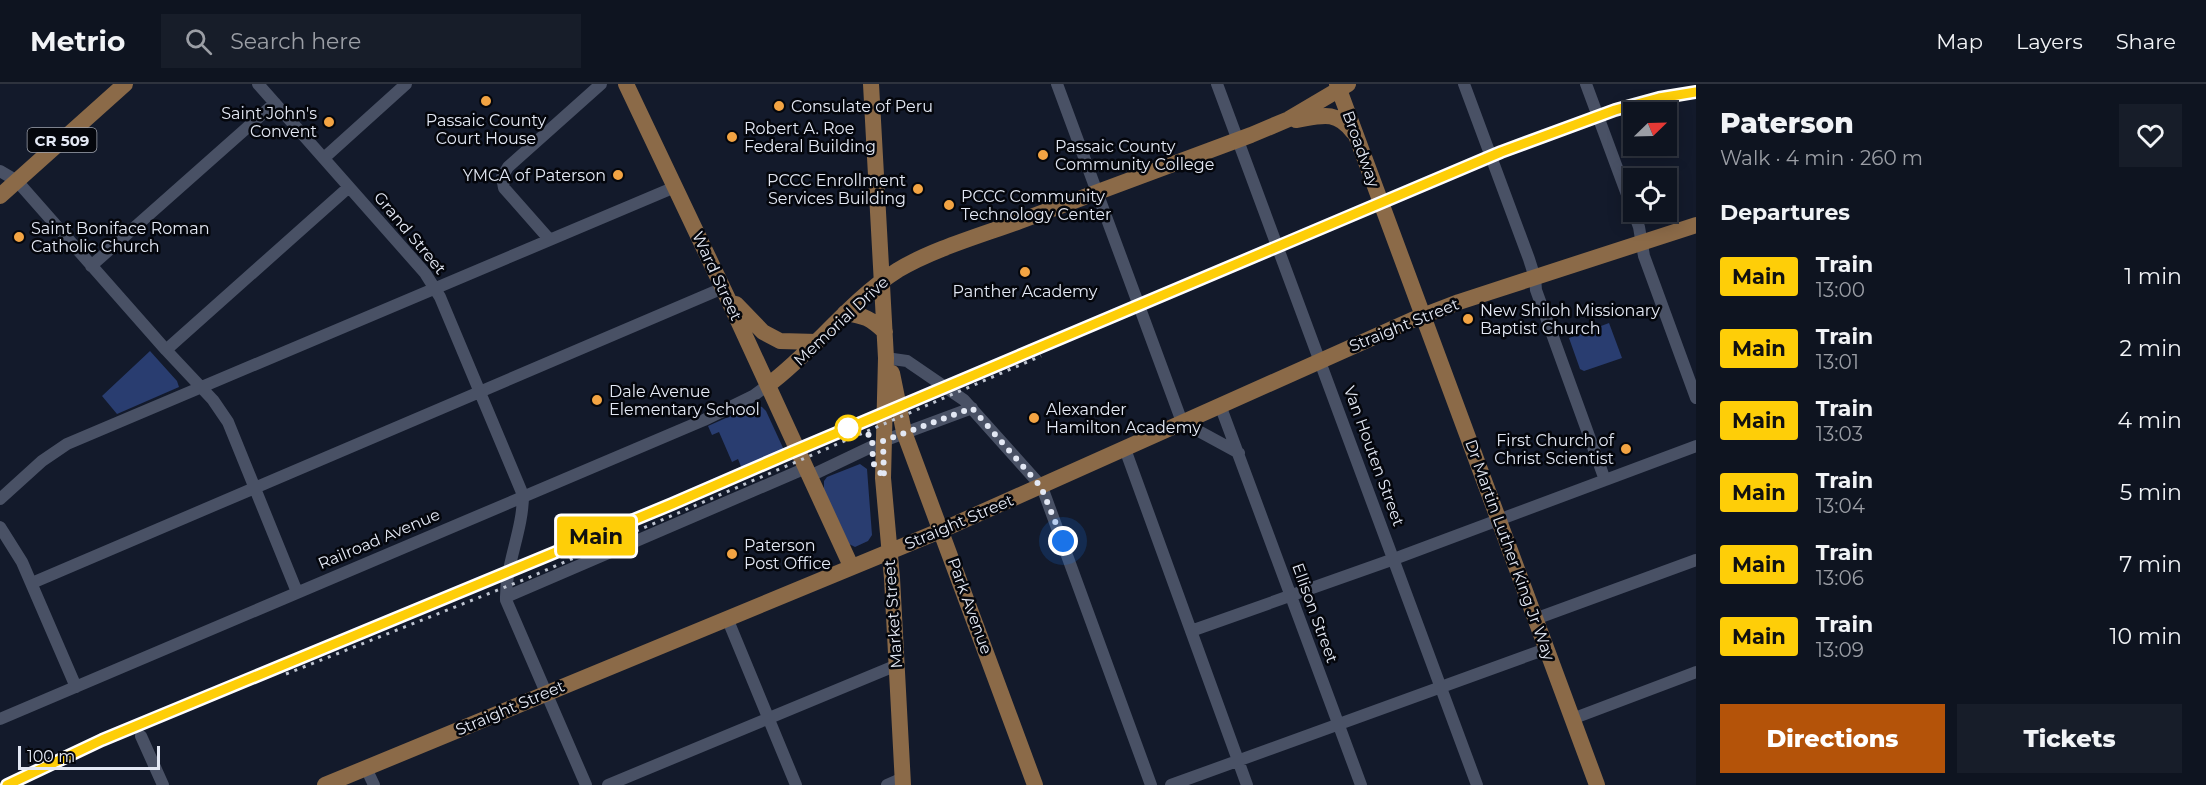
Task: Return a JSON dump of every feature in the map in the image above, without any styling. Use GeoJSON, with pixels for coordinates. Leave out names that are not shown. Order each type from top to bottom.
{"type":"FeatureCollection","features":[{"type":"Feature","properties":{"kind":"main road","name":"CR 509"},"geometry":{"type":"LineString","coordinates":[[0,196],[125,84]]}},
{"type":"Feature","properties":{"kind":"main road","name":"Ward Street"},"geometry":{"type":"LineString","coordinates":[[626,84],[851,566]]}},
{"type":"Feature","properties":{"kind":"main road","name":"Market Street"},"geometry":{"type":"LineString","coordinates":[[872,84],[886,365],[878,444],[884,478],[897,665],[898,783]]}},
{"type":"Feature","properties":{"kind":"main road","name":"Memorial Drive"},"geometry":{"type":"LineString","coordinates":[[768,385],[786,372],[845,313],[883,280],[920,259],[1280,123],[1342,86]]}},
{"type":"Feature","properties":{"kind":"main road","name":"Broadway"},"geometry":{"type":"LineString","coordinates":[[1342,86],[1358,140],[1423,316]]}},
{"type":"Feature","properties":{"kind":"main road"},"geometry":{"type":"LineString","coordinates":[[1280,123],[1334,116],[1347,124],[1358,140]]}},
{"type":"Feature","properties":{"kind":"main road","name":"Straight Street"},"geometry":{"type":"LineString","coordinates":[[325,785],[942,530],[1423,316],[1696,225]]}},
{"type":"Feature","properties":{"kind":"main road"},"geometry":{"type":"LineString","coordinates":[[723,288],[763,332],[780,341],[817,342]]}},
{"type":"Feature","properties":{"kind":"main road"},"geometry":{"type":"LineString","coordinates":[[845,313],[865,316],[873,320],[885,332]]}},
{"type":"Feature","properties":{"kind":"main road","name":"Dr Martin Luther King Jr Way"},"geometry":{"type":"LineString","coordinates":[[1423,316],[1597,785]]}},
{"type":"Feature","properties":{"kind":"main road","name":"Park Avenue"},"geometry":{"type":"LineString","coordinates":[[886,365],[893,378],[904,432],[1035,785]]}},
{"type":"Feature","properties":{"kind":"street","name":"Grand Street"},"geometry":{"type":"LineString","coordinates":[[258,84],[414,259],[435,289],[523,495]]}},
{"type":"Feature","properties":{"kind":"street"},"geometry":{"type":"LineString","coordinates":[[324,158],[406,84]]}},
{"type":"Feature","properties":{"kind":"street"},"geometry":{"type":"LineString","coordinates":[[549,239],[504,188],[502,177],[508,167],[601,84]]}},
{"type":"Feature","properties":{"kind":"street"},"geometry":{"type":"LineString","coordinates":[[1057,84],[1182,422],[1239,453]]}},
{"type":"Feature","properties":{"kind":"street","name":"Van Houten Street"},"geometry":{"type":"LineString","coordinates":[[1217,84],[1477,785]]}},
{"type":"Feature","properties":{"kind":"street"},"geometry":{"type":"LineString","coordinates":[[1464,84],[1535,278],[1536,290],[1605,480]]}},
{"type":"Feature","properties":{"kind":"street"},"geometry":{"type":"LineString","coordinates":[[1586,84],[1638,228],[1644,256],[1696,398]]}},
{"type":"Feature","properties":{"kind":"street"},"geometry":{"type":"LineString","coordinates":[[92,266],[275,103]]}},
{"type":"Feature","properties":{"kind":"street"},"geometry":{"type":"LineString","coordinates":[[0,171],[17,181],[213,400],[228,422],[297,592]]}},
{"type":"Feature","properties":{"kind":"street"},"geometry":{"type":"LineString","coordinates":[[166,350],[349,187]]}},
{"type":"Feature","properties":{"kind":"street"},"geometry":{"type":"LineString","coordinates":[[0,499],[42,461],[67,444],[675,187]]}},
{"type":"Feature","properties":{"kind":"street"},"geometry":{"type":"LineString","coordinates":[[32,583],[723,288]]}},
{"type":"Feature","properties":{"kind":"street"},"geometry":{"type":"LineString","coordinates":[[886,365],[907,361],[972,408],[1041,487],[1151,785]]}},
{"type":"Feature","properties":{"kind":"street","name":"Railroad Avenue"},"geometry":{"type":"LineString","coordinates":[[0,719],[720,412],[768,385]]}},
{"type":"Feature","properties":{"kind":"street","name":"Ellison Street"},"geometry":{"type":"LineString","coordinates":[[1220,405],[1361,785]]}},
{"type":"Feature","properties":{"kind":"street"},"geometry":{"type":"LineString","coordinates":[[506,597],[904,432],[972,408]]}},
{"type":"Feature","properties":{"kind":"street"},"geometry":{"type":"LineString","coordinates":[[1191,631],[1394,559],[1696,446]]}},
{"type":"Feature","properties":{"kind":"street"},"geometry":{"type":"LineString","coordinates":[[1125,448],[1247,785]]}},
{"type":"Feature","properties":{"kind":"street"},"geometry":{"type":"LineString","coordinates":[[523,495],[506,597],[544,693],[586,785]]}},
{"type":"Feature","properties":{"kind":"street"},"geometry":{"type":"LineString","coordinates":[[0,527],[12,544],[32,583],[76,687]]}},
{"type":"Feature","properties":{"kind":"street"},"geometry":{"type":"LineString","coordinates":[[1535,619],[1696,560]]}},
{"type":"Feature","properties":{"kind":"street"},"geometry":{"type":"LineString","coordinates":[[727,618],[796,785]]}},
{"type":"Feature","properties":{"kind":"street"},"geometry":{"type":"LineString","coordinates":[[1171,785],[1546,649]]}},
{"type":"Feature","properties":{"kind":"street"},"geometry":{"type":"LineString","coordinates":[[608,785],[897,665]]}},
{"type":"Feature","properties":{"kind":"street"},"geometry":{"type":"LineString","coordinates":[[1572,719],[1696,672]]}},
{"type":"Feature","properties":{"kind":"street"},"geometry":{"type":"LineString","coordinates":[[141,736],[163,785]]}},
{"type":"Feature","properties":{"kind":"street"},"geometry":{"type":"LineString","coordinates":[[366,768],[374,785]]}},
{"type":"Feature","properties":{"kind":"shaded area"},"geometry":{"type":"Polygon","coordinates":[[[1609,323],[1622,358],[1584,371],[1580,369],[1569,338],[1609,323]]]}},
{"type":"Feature","properties":{"kind":"shaded area"},"geometry":{"type":"Polygon","coordinates":[[[150,351],[177,381],[179,387],[117,414],[102,396],[150,351]]]}},
{"type":"Feature","properties":{"kind":"shaded area"},"geometry":{"type":"Polygon","coordinates":[[[755,405],[766,411],[784,450],[742,469],[738,459],[732,462],[719,432],[712,435],[708,426],[755,405]]]}},
{"type":"Feature","properties":{"kind":"shaded area"},"geometry":{"type":"Polygon","coordinates":[[[860,464],[867,469],[872,535],[868,541],[855,547],[849,544],[824,490],[824,481],[827,477],[860,464]]]}},
{"type":"Feature","properties":{"kind":"railway"},"geometry":{"type":"LineString","coordinates":[[8,785],[102,740],[672,504],[1501,152],[1615,109],[1696,92]]}},
{"type":"Feature","properties":{"kind":"railway"},"geometry":{"type":"LineString","coordinates":[[286,674],[523,580],[1041,356]]}},
{"type":"Feature","properties":{"kind":"train","name":"Main"},"geometry":{"type":"LineString","coordinates":[[7,785],[102,740],[672,504],[1501,152],[1584,119],[1659,98],[1696,92]]}},
{"type":"Feature","properties":{"kind":"place","name":"Passaic County Court House"},"geometry":{"type":"Point","coordinates":[486,101]}},
{"type":"Feature","properties":{"kind":"place","name":"Consulate of Peru"},"geometry":{"type":"Point","coordinates":[779,106]}},
{"type":"Feature","properties":{"kind":"place","name":"Saint John's Convent"},"geometry":{"type":"Point","coordinates":[329,122]}},
{"type":"Feature","properties":{"kind":"place","name":"Robert A. Roe Federal Building"},"geometry":{"type":"Point","coordinates":[732,137]}},
{"type":"Feature","properties":{"kind":"place","name":"Passaic County Community College"},"geometry":{"type":"Point","coordinates":[1043,155]}},
{"type":"Feature","properties":{"kind":"place","name":"YMCA of Paterson"},"geometry":{"type":"Point","coordinates":[618,175]}},
{"type":"Feature","properties":{"kind":"place","name":"PCCC Enrollment Services Building"},"geometry":{"type":"Point","coordinates":[918,189]}},
{"type":"Feature","properties":{"kind":"place","name":"PCCC Community Technology Center"},"geometry":{"type":"Point","coordinates":[949,205]}},
{"type":"Feature","properties":{"kind":"place","name":"Saint Boniface Roman Catholic Church"},"geometry":{"type":"Point","coordinates":[19,237]}},
{"type":"Feature","properties":{"kind":"place","name":"Panther Academy"},"geometry":{"type":"Point","coordinates":[1025,272]}},
{"type":"Feature","properties":{"kind":"place","name":"New Shiloh Missionary Baptist Church"},"geometry":{"type":"Point","coordinates":[1468,319]}},
{"type":"Feature","properties":{"kind":"place","name":"Dale Avenue Elementary School"},"geometry":{"type":"Point","coordinates":[597,400]}},
{"type":"Feature","properties":{"kind":"place","name":"Alexander Hamilton Academy"},"geometry":{"type":"Point","coordinates":[1034,418]}},
{"type":"Feature","properties":{"kind":"place","name":"First Church of Christ Scientist"},"geometry":{"type":"Point","coordinates":[1626,449]}},
{"type":"Feature","properties":{"kind":"place","name":"Paterson Post Office"},"geometry":{"type":"Point","coordinates":[732,554]}},
{"type":"Feature","properties":{"kind":"route"},"geometry":{"type":"LineString","coordinates":[[848,428],[872,436],[873,463],[884,478],[883,441],[972,408],[1041,487],[1063,541]]}}]}
